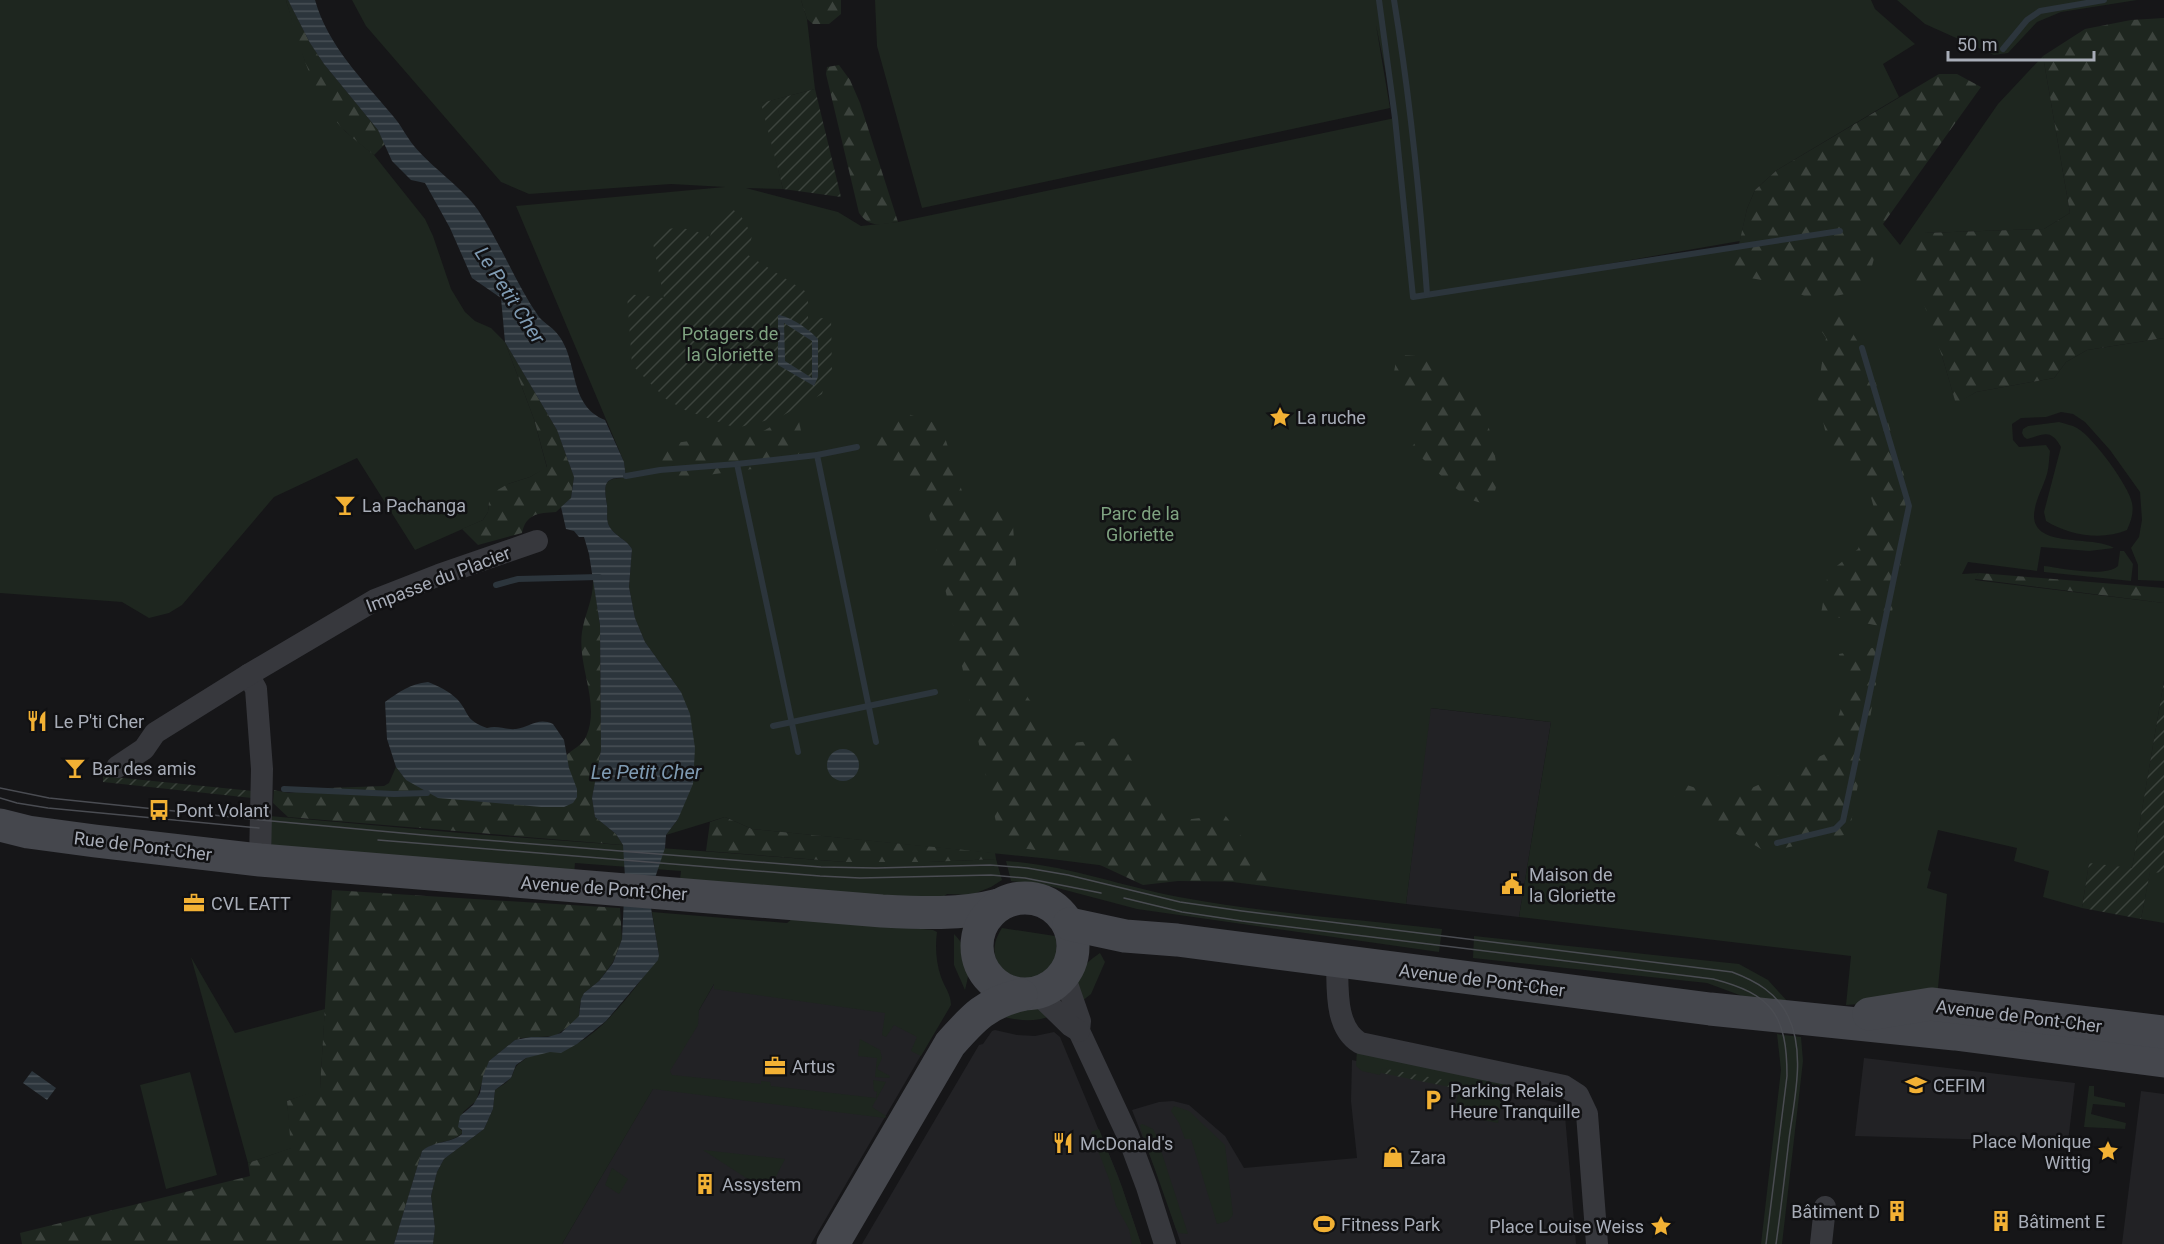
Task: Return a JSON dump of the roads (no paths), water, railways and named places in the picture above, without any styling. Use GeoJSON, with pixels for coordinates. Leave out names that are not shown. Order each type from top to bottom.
{"type":"FeatureCollection","features":[{"type":"Feature","properties":{"kind":"main road","name":"Rue de Pont-Cher"},"geometry":{"type":"LineString","coordinates":[[0,825],[28,832],[273,862]]}},
{"type":"Feature","properties":{"kind":"main road","name":"Avenue de Pont-Cher"},"geometry":{"type":"LineString","coordinates":[[273,862],[922,913],[973,912],[999,905]]}},
{"type":"Feature","properties":{"kind":"main road"},"geometry":{"type":"LineString","coordinates":[[833,1244],[950,1044],[972,1019],[999,1000],[1052,987],[1068,967],[1073,935],[1069,924],[1056,909],[1038,899],[1024,897],[999,905],[987,916],[979,930],[979,956],[950,1044]]}},
{"type":"Feature","properties":{"kind":"main road","name":"Avenue de Pont-Cher"},"geometry":{"type":"LineString","coordinates":[[922,913],[942,921],[979,956]]}},
{"type":"Feature","properties":{"kind":"main road","name":"Avenue de Pont-Cher"},"geometry":{"type":"LineString","coordinates":[[1069,924],[1125,936],[1177,940],[1710,1009],[1955,1034],[2164,1060]]}},
{"type":"Feature","properties":{"kind":"main road","name":"Avenue de Pont-Cher"},"geometry":{"type":"LineString","coordinates":[[1068,967],[1125,936]]}},
{"type":"Feature","properties":{"kind":"main road"},"geometry":{"type":"LineString","coordinates":[[979,956],[988,977],[997,986],[1008,992],[1029,994]]}},
{"type":"Feature","properties":{"kind":"main road","name":"Avenue de Pont-Cher"},"geometry":{"type":"LineString","coordinates":[[1839,1023],[1854,1017],[1930,1004],[2164,1032]]}},
{"type":"Feature","properties":{"kind":"street","name":"Impasse du Placier"},"geometry":{"type":"LineString","coordinates":[[117,768],[144,749],[155,733],[375,600],[537,541]]}},
{"type":"Feature","properties":{"kind":"street"},"geometry":{"type":"LineString","coordinates":[[248,675],[256,689],[262,769],[273,862]]}},
{"type":"Feature","properties":{"kind":"street"},"geometry":{"type":"LineString","coordinates":[[1337,961],[1341,1019],[1352,1038],[1360,1043],[1564,1086],[1578,1095],[1587,1114],[1597,1244]]}},
{"type":"Feature","properties":{"kind":"street"},"geometry":{"type":"LineString","coordinates":[[1068,967],[1080,1021],[1079,1031],[1128,1136],[1166,1244]]}},
{"type":"Feature","properties":{"kind":"street"},"geometry":{"type":"LineString","coordinates":[[1029,994],[1079,1031]]}},
{"type":"Feature","properties":{"kind":"street"},"geometry":{"type":"LineString","coordinates":[[1821,1244],[1825,1208]]}},
{"type":"Feature","properties":{"kind":"water","name":"Le Petit Cher"},"geometry":{"type":"Polygon","coordinates":[[[288,0],[315,0],[328,32],[348,62],[396,119],[414,146],[464,193],[478,210],[539,317],[557,333],[565,347],[579,394],[585,404],[593,413],[605,420],[624,462],[626,478],[612,479],[606,484],[608,523],[613,532],[632,549],[629,587],[635,618],[645,642],[681,692],[690,714],[695,748],[693,784],[678,819],[666,835],[665,848],[655,878],[651,908],[658,960],[606,1021],[577,1044],[561,1053],[550,1052],[526,1058],[516,1065],[511,1078],[495,1090],[493,1109],[484,1129],[444,1159],[437,1172],[431,1196],[435,1228],[433,1244],[394,1244],[422,1151],[431,1145],[462,1134],[462,1130],[458,1127],[460,1116],[473,1105],[480,1093],[489,1061],[515,1040],[548,1037],[561,1033],[579,1016],[584,993],[599,981],[613,963],[622,939],[625,877],[623,845],[616,834],[595,817],[592,798],[601,750],[600,625],[589,554],[584,537],[579,537],[574,531],[566,529],[561,507],[571,498],[574,477],[557,430],[505,342],[501,298],[472,278],[450,228],[425,183],[411,180],[392,161],[378,130],[324,64],[310,43],[288,0]]]}},
{"type":"Feature","properties":{"kind":"water"},"geometry":{"type":"Polygon","coordinates":[[[778,315],[800,324],[818,339],[818,377],[814,386],[778,365],[778,315]],[[784,323],[785,361],[812,378],[812,341],[784,323]]]}},
{"type":"Feature","properties":{"kind":"water"},"geometry":{"type":"Polygon","coordinates":[[[428,682],[454,696],[474,722],[487,728],[516,729],[534,723],[553,724],[564,740],[569,768],[577,789],[577,797],[573,803],[564,807],[541,807],[438,798],[406,780],[396,767],[387,739],[385,702],[410,687],[428,682]]]}},
{"type":"Feature","properties":{"kind":"water"},"geometry":{"type":"Polygon","coordinates":[[[843,749],[855,753],[859,765],[855,777],[843,781],[831,777],[827,765],[831,753],[843,749]]]}},
{"type":"Feature","properties":{"kind":"water"},"geometry":{"type":"Polygon","coordinates":[[[32,1071],[56,1088],[47,1100],[23,1083],[32,1071]]]}},
{"type":"Feature","properties":{"kind":"waterway"},"geometry":{"type":"LineString","coordinates":[[1379,0],[1395,118],[1413,297],[1840,231]]}},
{"type":"Feature","properties":{"kind":"waterway"},"geometry":{"type":"LineString","coordinates":[[1394,0],[1414,147],[1427,294]]}},
{"type":"Feature","properties":{"kind":"waterway"},"geometry":{"type":"LineString","coordinates":[[2003,49],[2027,20],[2040,11],[2104,0]]}},
{"type":"Feature","properties":{"kind":"waterway"},"geometry":{"type":"LineString","coordinates":[[1777,843],[1835,829],[1843,821],[1909,506],[1862,348]]}},
{"type":"Feature","properties":{"kind":"waterway"},"geometry":{"type":"LineString","coordinates":[[626,476],[660,470],[817,455],[857,447]]}},
{"type":"Feature","properties":{"kind":"waterway"},"geometry":{"type":"LineString","coordinates":[[817,455],[876,742]]}},
{"type":"Feature","properties":{"kind":"waterway"},"geometry":{"type":"LineString","coordinates":[[737,464],[798,752]]}},
{"type":"Feature","properties":{"kind":"waterway"},"geometry":{"type":"LineString","coordinates":[[496,585],[518,579],[599,577]]}},
{"type":"Feature","properties":{"kind":"waterway"},"geometry":{"type":"LineString","coordinates":[[773,726],[935,692]]}},
{"type":"Feature","properties":{"kind":"waterway"},"geometry":{"type":"LineString","coordinates":[[284,789],[394,794],[427,793]]}},
{"type":"Feature","properties":{"kind":"tram line"},"geometry":{"type":"LineString","coordinates":[[0,788],[49,798],[261,820],[821,867],[990,865],[1027,868],[1068,875],[1180,902],[1732,972],[1749,979],[1772,994],[1788,1016],[1796,1045],[1798,1061],[1796,1093],[1776,1244]]}},
{"type":"Feature","properties":{"kind":"tram line"},"geometry":{"type":"LineString","coordinates":[[0,798],[48,808],[259,828]]}},
{"type":"Feature","properties":{"kind":"tram line"},"geometry":{"type":"LineString","coordinates":[[378,840],[820,876],[860,878],[991,875],[1025,878],[1101,893]]}},
{"type":"Feature","properties":{"kind":"tram line"},"geometry":{"type":"LineString","coordinates":[[1124,898],[1182,912],[1242,921],[1713,979],[1749,992],[1772,1010],[1784,1037],[1786,1055],[1787,1076],[1766,1244]]}},
{"type":"Feature","properties":{"kind":"place","name":"La ruche"},"geometry":{"type":"Point","coordinates":[1280,417]}},
{"type":"Feature","properties":{"kind":"place","name":"La Pachanga"},"geometry":{"type":"Point","coordinates":[345,505]}},
{"type":"Feature","properties":{"kind":"place","name":"Le P'ti Cher"},"geometry":{"type":"Point","coordinates":[37,721]}},
{"type":"Feature","properties":{"kind":"place","name":"Bar des amis"},"geometry":{"type":"Point","coordinates":[75,768]}},
{"type":"Feature","properties":{"kind":"place","name":"Pont Volant"},"geometry":{"type":"Point","coordinates":[159,810]}},
{"type":"Feature","properties":{"kind":"place","name":"Maison de la Gloriette"},"geometry":{"type":"Point","coordinates":[1512,884]}},
{"type":"Feature","properties":{"kind":"place","name":"CVL EATT"},"geometry":{"type":"Point","coordinates":[194,903]}},
{"type":"Feature","properties":{"kind":"place","name":"Artus"},"geometry":{"type":"Point","coordinates":[775,1066]}},
{"type":"Feature","properties":{"kind":"place","name":"CEFIM"},"geometry":{"type":"Point","coordinates":[1916,1085]}},
{"type":"Feature","properties":{"kind":"place","name":"Parking Relais Heure Tranquille"},"geometry":{"type":"Point","coordinates":[1433,1100]}},
{"type":"Feature","properties":{"kind":"place","name":"McDonald's"},"geometry":{"type":"Point","coordinates":[1063,1143]}},
{"type":"Feature","properties":{"kind":"place","name":"Place Monique Wittig"},"geometry":{"type":"Point","coordinates":[2108,1151]}},
{"type":"Feature","properties":{"kind":"place","name":"Zara"},"geometry":{"type":"Point","coordinates":[1393,1157]}},
{"type":"Feature","properties":{"kind":"place","name":"Assystem"},"geometry":{"type":"Point","coordinates":[705,1184]}},
{"type":"Feature","properties":{"kind":"place","name":"Bâtiment D"},"geometry":{"type":"Point","coordinates":[1897,1211]}},
{"type":"Feature","properties":{"kind":"place","name":"Bâtiment E"},"geometry":{"type":"Point","coordinates":[2001,1221]}},
{"type":"Feature","properties":{"kind":"place","name":"Fitness Park"},"geometry":{"type":"Point","coordinates":[1324,1224]}},
{"type":"Feature","properties":{"kind":"place","name":"Place Louise Weiss"},"geometry":{"type":"Point","coordinates":[1661,1226]}},
{"type":"Feature","properties":{"kind":"park label","name":"Potagers de la Gloriette"},"geometry":{"type":"Point","coordinates":[730,343]}},
{"type":"Feature","properties":{"kind":"park label","name":"Parc de la Gloriette"},"geometry":{"type":"Point","coordinates":[1140,523]}}]}
